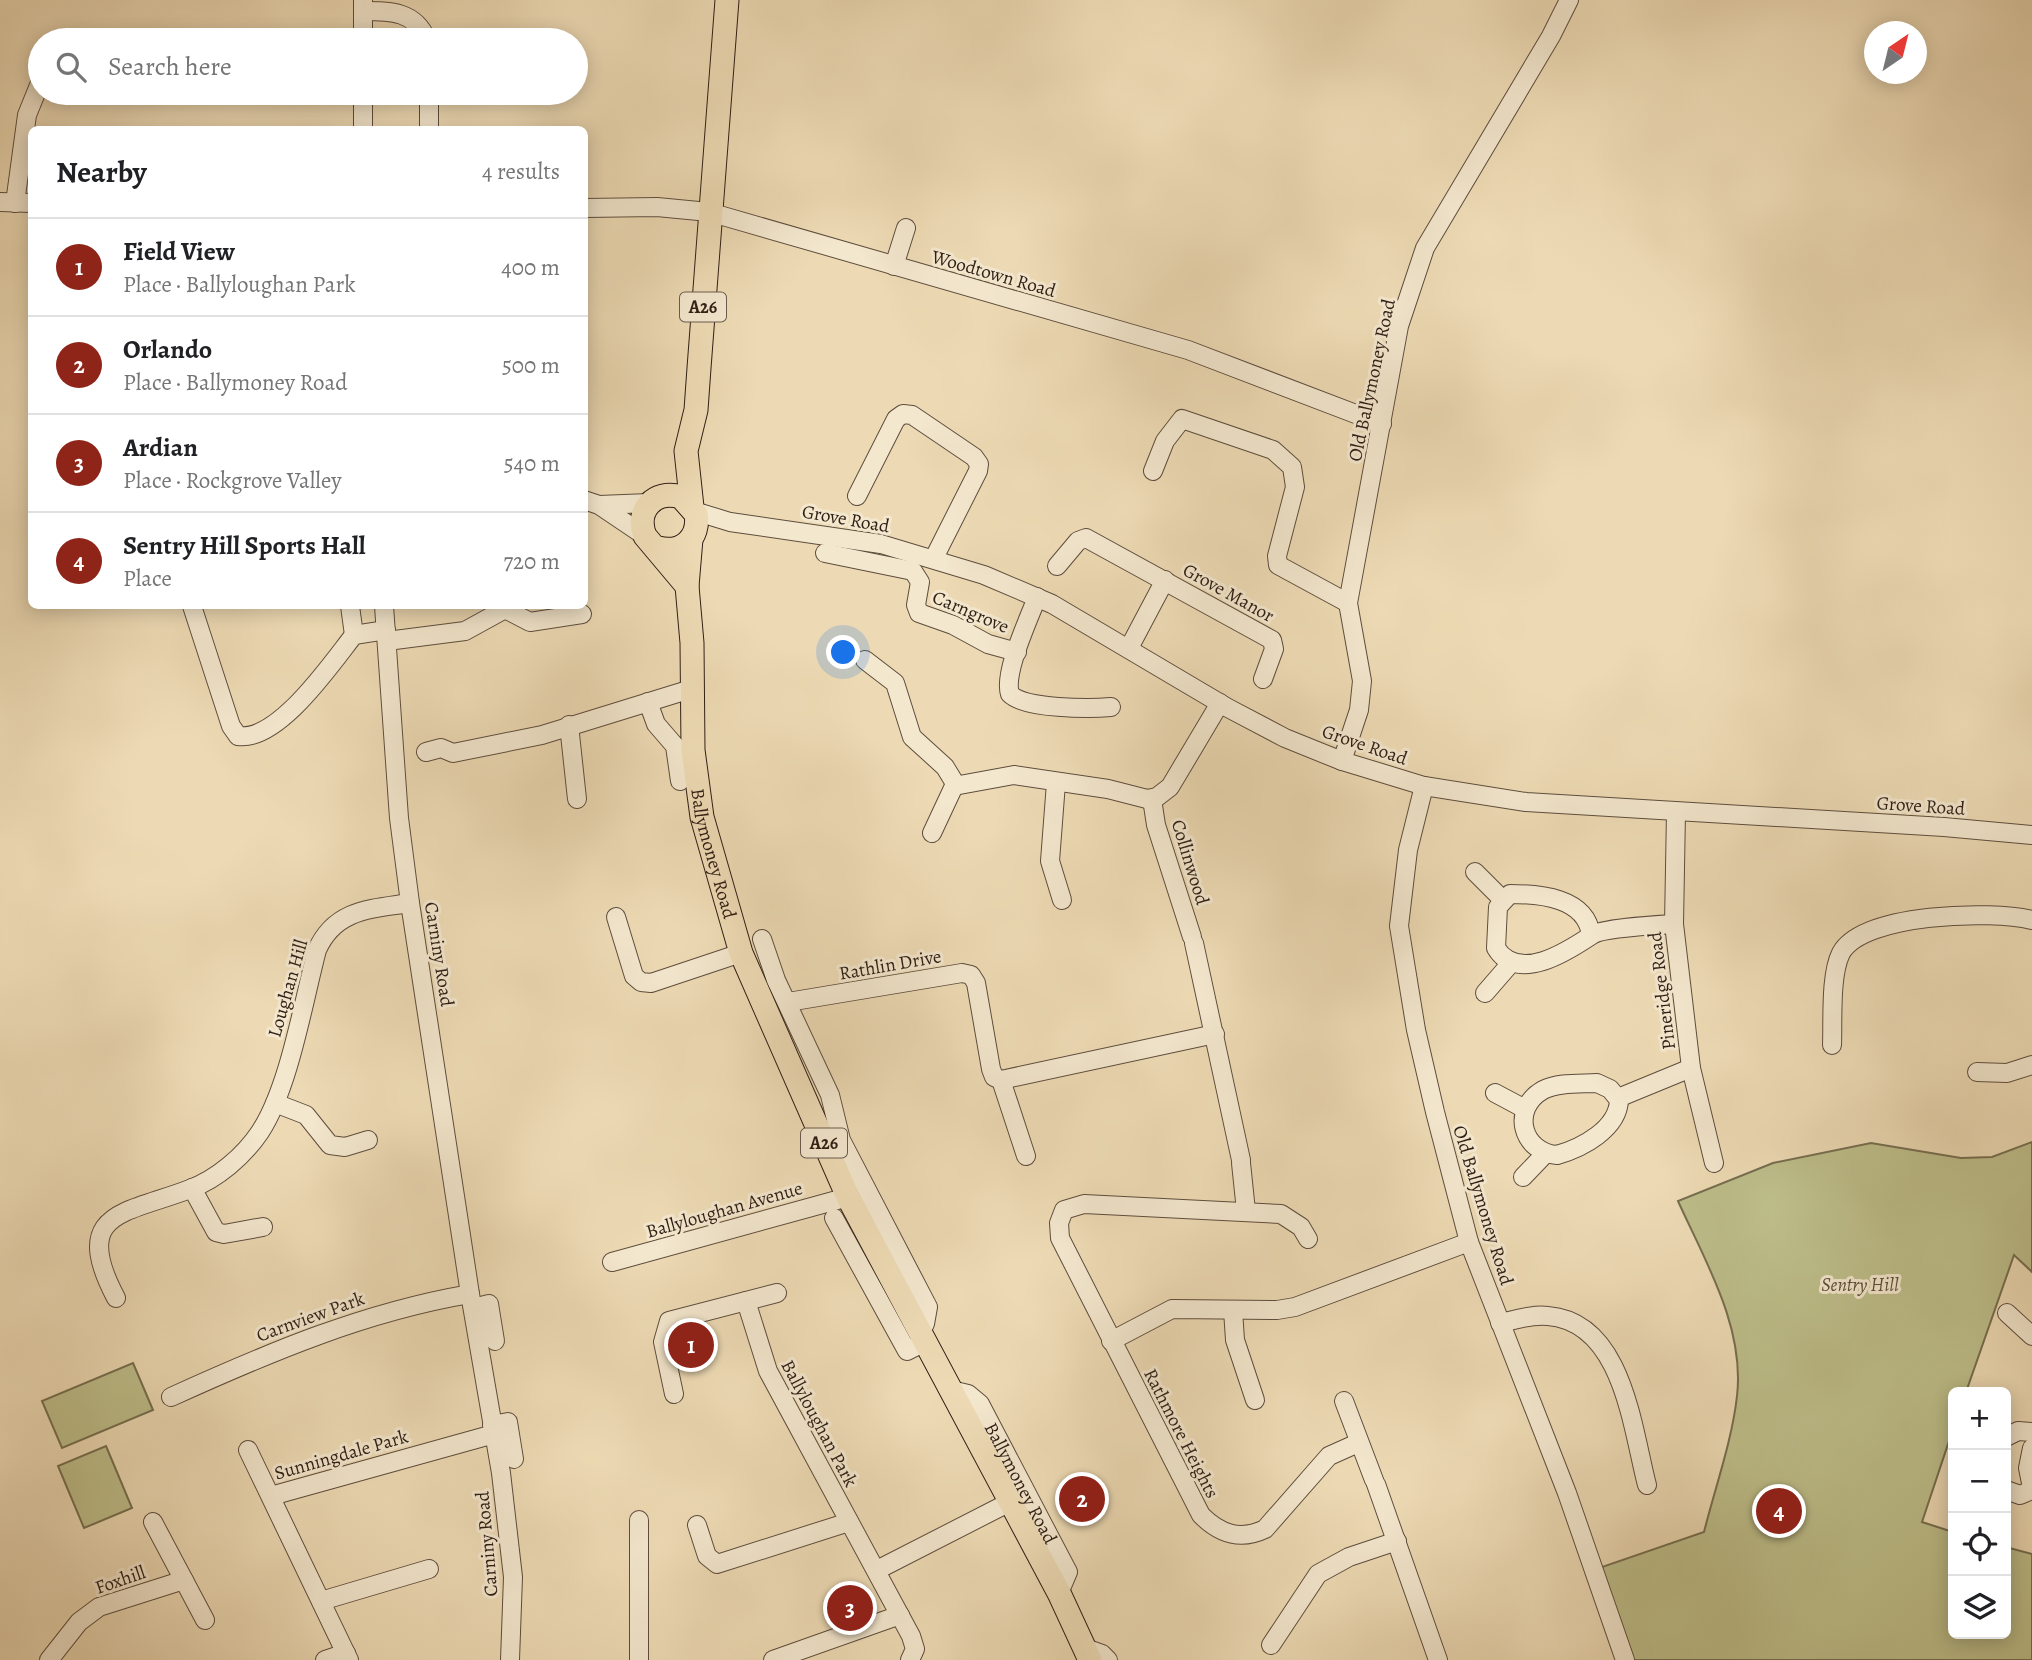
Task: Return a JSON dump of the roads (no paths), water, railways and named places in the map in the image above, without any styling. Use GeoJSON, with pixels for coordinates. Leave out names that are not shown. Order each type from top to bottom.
{"type":"FeatureCollection","features":[{"type":"Feature","properties":{"kind":"main road","name":"A26"},"geometry":{"type":"LineString","coordinates":[[692,538],[697,522],[686,451],[697,400],[727,0]]}},
{"type":"Feature","properties":{"kind":"main road","name":"A26"},"geometry":{"type":"LineString","coordinates":[[651,542],[641,519],[686,451]]}},
{"type":"Feature","properties":{"kind":"main road"},"geometry":{"type":"LineString","coordinates":[[652,500],[673,495],[693,509]]}},
{"type":"Feature","properties":{"kind":"main road"},"geometry":{"type":"LineString","coordinates":[[651,542],[675,550],[692,538]]}},
{"type":"Feature","properties":{"kind":"main road","name":"Ballymoney Road"},"geometry":{"type":"LineString","coordinates":[[692,538],[687,586],[692,643],[694,750],[702,817],[741,953],[848,1196],[1059,1593],[1087,1654]]}},
{"type":"Feature","properties":{"kind":"main road"},"geometry":{"type":"LineString","coordinates":[[651,542],[687,586]]}},
{"type":"Feature","properties":{"kind":"street","name":"Old Ballymoney Road"},"geometry":{"type":"LineString","coordinates":[[1342,761],[1359,710],[1362,681],[1348,603],[1399,326],[1425,247],[1551,36],[1569,0]]}},
{"type":"Feature","properties":{"kind":"street"},"geometry":{"type":"LineString","coordinates":[[363,28],[363,5],[402,13],[421,28]]}},
{"type":"Feature","properties":{"kind":"street"},"geometry":{"type":"LineString","coordinates":[[16,203],[27,115],[31,105]]}},
{"type":"Feature","properties":{"kind":"street"},"geometry":{"type":"LineString","coordinates":[[363,105],[363,126]]}},
{"type":"Feature","properties":{"kind":"street"},"geometry":{"type":"LineString","coordinates":[[429,105],[429,126]]}},
{"type":"Feature","properties":{"kind":"street","name":"Woodtown Road"},"geometry":{"type":"LineString","coordinates":[[588,208],[657,207],[709,212],[1188,350],[1382,424]]}},
{"type":"Feature","properties":{"kind":"street"},"geometry":{"type":"LineString","coordinates":[[894,266],[904,228]]}},
{"type":"Feature","properties":{"kind":"street"},"geometry":{"type":"LineString","coordinates":[[857,496],[896,419],[903,414],[912,415],[974,457],[979,464],[978,471],[934,558]]}},
{"type":"Feature","properties":{"kind":"street"},"geometry":{"type":"LineString","coordinates":[[1153,471],[1165,441],[1182,419],[1280,454],[1292,467],[1296,483],[1277,556],[1278,565],[1348,603]]}},
{"type":"Feature","properties":{"kind":"street"},"geometry":{"type":"LineString","coordinates":[[592,503],[652,500]]}},
{"type":"Feature","properties":{"kind":"street"},"geometry":{"type":"LineString","coordinates":[[592,503],[651,542]]}},
{"type":"Feature","properties":{"kind":"street","name":"Grove Road"},"geometry":{"type":"LineString","coordinates":[[693,509],[730,522],[881,544],[934,558],[1037,597],[1285,738],[1342,761],[1424,786],[1526,802],[1944,827],[2032,835]]}},
{"type":"Feature","properties":{"kind":"street","name":"Grove Road"},"geometry":{"type":"LineString","coordinates":[[692,538],[730,522]]}},
{"type":"Feature","properties":{"kind":"street","name":"Grove Manor"},"geometry":{"type":"LineString","coordinates":[[1057,566],[1080,540],[1086,538],[1165,580],[1272,640],[1274,649],[1263,680]]}},
{"type":"Feature","properties":{"kind":"street","name":"Carngrove"},"geometry":{"type":"LineString","coordinates":[[825,553],[912,571],[920,582],[916,605],[919,613],[953,625],[988,644],[1017,652]]}},
{"type":"Feature","properties":{"kind":"street","name":"Grove Manor"},"geometry":{"type":"LineString","coordinates":[[1129,648],[1165,580]]}},
{"type":"Feature","properties":{"kind":"street","name":"Carngrove"},"geometry":{"type":"LineString","coordinates":[[1037,597],[1017,652],[1009,692],[1016,699],[1091,708],[1111,707]]}},
{"type":"Feature","properties":{"kind":"street"},"geometry":{"type":"LineString","coordinates":[[193,609],[231,726],[238,736],[250,738],[272,727],[318,682],[354,635],[350,609]]}},
{"type":"Feature","properties":{"kind":"street","name":"Carniny Road"},"geometry":{"type":"LineString","coordinates":[[384,609],[400,818],[410,904],[493,1429],[513,1577],[510,1660]]}},
{"type":"Feature","properties":{"kind":"street"},"geometry":{"type":"LineString","coordinates":[[354,635],[465,631],[501,609]]}},
{"type":"Feature","properties":{"kind":"street"},"geometry":{"type":"LineString","coordinates":[[507,609],[530,622],[582,614]]}},
{"type":"Feature","properties":{"kind":"street"},"geometry":{"type":"LineString","coordinates":[[866,660],[895,683],[912,737],[945,767],[956,785],[951,790],[932,833]]}},
{"type":"Feature","properties":{"kind":"street"},"geometry":{"type":"LineString","coordinates":[[426,752],[441,748],[453,753],[541,735],[691,689]]}},
{"type":"Feature","properties":{"kind":"street"},"geometry":{"type":"LineString","coordinates":[[648,702],[656,724],[675,746],[680,781]]}},
{"type":"Feature","properties":{"kind":"street","name":"Collinwood"},"geometry":{"type":"LineString","coordinates":[[956,785],[1008,774],[1108,789],[1152,799],[1170,787],[1220,703]]}},
{"type":"Feature","properties":{"kind":"street"},"geometry":{"type":"LineString","coordinates":[[569,725],[577,799]]}},
{"type":"Feature","properties":{"kind":"street"},"geometry":{"type":"LineString","coordinates":[[1056,783],[1050,861],[1062,900]]}},
{"type":"Feature","properties":{"kind":"street","name":"Old Ballymoney Road"},"geometry":{"type":"LineString","coordinates":[[1424,786],[1402,881],[1399,926],[1416,1030],[1469,1242],[1567,1493],[1625,1660]]}},
{"type":"Feature","properties":{"kind":"street","name":"Collinwood"},"geometry":{"type":"LineString","coordinates":[[1152,799],[1156,825],[1193,940],[1214,1034]]}},
{"type":"Feature","properties":{"kind":"street","name":"Pineridge Road"},"geometry":{"type":"LineString","coordinates":[[1676,812],[1674,924],[1691,1068],[1714,1163]]}},
{"type":"Feature","properties":{"kind":"street"},"geometry":{"type":"LineString","coordinates":[[1475,872],[1502,899]]}},
{"type":"Feature","properties":{"kind":"street"},"geometry":{"type":"LineString","coordinates":[[1591,935],[1590,928],[1579,914],[1556,897],[1510,894],[1502,899],[1498,907],[1495,942],[1500,954],[1511,963],[1526,965],[1545,961],[1582,944],[1591,935],[1674,924]]}},
{"type":"Feature","properties":{"kind":"street","name":"Loughan Hill"},"geometry":{"type":"LineString","coordinates":[[116,1298],[98,1261],[99,1243],[107,1226],[121,1212],[192,1188],[218,1173],[247,1148],[263,1127],[275,1103],[317,950],[326,932],[351,913],[410,904]]}},
{"type":"Feature","properties":{"kind":"street"},"geometry":{"type":"LineString","coordinates":[[1832,1045],[1836,968],[1842,952],[1860,936],[1890,925],[1988,915],[2032,920]]}},
{"type":"Feature","properties":{"kind":"street"},"geometry":{"type":"LineString","coordinates":[[616,917],[634,976],[641,982],[651,983],[741,953]]}},
{"type":"Feature","properties":{"kind":"street"},"geometry":{"type":"LineString","coordinates":[[762,939],[830,1095],[841,1140],[928,1307],[922,1336],[907,1351],[834,1218]]}},
{"type":"Feature","properties":{"kind":"street"},"geometry":{"type":"LineString","coordinates":[[1485,993],[1511,963]]}},
{"type":"Feature","properties":{"kind":"street","name":"Rathlin Drive"},"geometry":{"type":"LineString","coordinates":[[788,1002],[967,973],[976,983],[990,1069],[994,1077],[1001,1080],[1026,1156]]}},
{"type":"Feature","properties":{"kind":"street"},"geometry":{"type":"LineString","coordinates":[[1001,1080],[1214,1034],[1241,1162],[1246,1211]]}},
{"type":"Feature","properties":{"kind":"street"},"geometry":{"type":"LineString","coordinates":[[1977,1072],[2007,1073],[2032,1065]]}},
{"type":"Feature","properties":{"kind":"street"},"geometry":{"type":"LineString","coordinates":[[1618,1098],[1691,1068]]}},
{"type":"Feature","properties":{"kind":"street"},"geometry":{"type":"LineString","coordinates":[[1545,1154],[1524,1131],[1521,1120],[1525,1110],[1541,1091],[1566,1084],[1597,1083],[1618,1098]]}},
{"type":"Feature","properties":{"kind":"street"},"geometry":{"type":"LineString","coordinates":[[1495,1093],[1525,1110]]}},
{"type":"Feature","properties":{"kind":"street"},"geometry":{"type":"LineString","coordinates":[[808,1107],[830,1095]]}},
{"type":"Feature","properties":{"kind":"street"},"geometry":{"type":"LineString","coordinates":[[1523,1177],[1545,1154],[1567,1153],[1603,1131],[1615,1114],[1618,1098]]}},
{"type":"Feature","properties":{"kind":"street"},"geometry":{"type":"LineString","coordinates":[[275,1103],[306,1115],[330,1145],[345,1147],[368,1140]]}},
{"type":"Feature","properties":{"kind":"street"},"geometry":{"type":"LineString","coordinates":[[192,1188],[216,1232],[247,1232],[263,1227]]}},
{"type":"Feature","properties":{"kind":"street","name":"Ballyloughan Avenue"},"geometry":{"type":"LineString","coordinates":[[612,1262],[848,1196]]}},
{"type":"Feature","properties":{"kind":"street","name":"Rathmore Heights"},"geometry":{"type":"LineString","coordinates":[[1308,1239],[1301,1227],[1287,1217],[1246,1211],[1084,1203],[1064,1210],[1059,1223],[1060,1238],[1201,1515],[1223,1532],[1245,1536],[1265,1529],[1329,1457],[1358,1443]]}},
{"type":"Feature","properties":{"kind":"street"},"geometry":{"type":"LineString","coordinates":[[1111,1341],[1172,1310],[1278,1310],[1295,1307],[1469,1242]]}},
{"type":"Feature","properties":{"kind":"street"},"geometry":{"type":"LineString","coordinates":[[674,1394],[663,1342],[668,1322],[777,1293]]}},
{"type":"Feature","properties":{"kind":"street"},"geometry":{"type":"LineString","coordinates":[[471,1301],[489,1304],[495,1341]]}},
{"type":"Feature","properties":{"kind":"street","name":"Carnview Park"},"geometry":{"type":"LineString","coordinates":[[171,1397],[263,1355],[356,1320],[418,1303],[471,1301]]}},
{"type":"Feature","properties":{"kind":"street","name":"Ballyloughan Park"},"geometry":{"type":"LineString","coordinates":[[746,1301],[768,1371],[877,1570],[914,1644],[910,1660]]}},
{"type":"Feature","properties":{"kind":"street"},"geometry":{"type":"LineString","coordinates":[[1233,1310],[1235,1340],[1255,1400]]}},
{"type":"Feature","properties":{"kind":"street"},"geometry":{"type":"LineString","coordinates":[[2007,1313],[2032,1336]]}},
{"type":"Feature","properties":{"kind":"street"},"geometry":{"type":"LineString","coordinates":[[1500,1323],[1534,1316],[1551,1316],[1577,1324],[1596,1339],[1618,1376],[1647,1485]]}},
{"type":"Feature","properties":{"kind":"street","name":"Ballymoney Road"},"geometry":{"type":"LineString","coordinates":[[951,1390],[968,1394],[979,1404],[1068,1572],[1059,1593]]}},
{"type":"Feature","properties":{"kind":"street"},"geometry":{"type":"LineString","coordinates":[[1344,1401],[1397,1541],[1437,1660]]}},
{"type":"Feature","properties":{"kind":"street"},"geometry":{"type":"LineString","coordinates":[[493,1429],[508,1422],[514,1459]]}},
{"type":"Feature","properties":{"kind":"street","name":"Sunningdale Park"},"geometry":{"type":"LineString","coordinates":[[325,1660],[348,1657],[271,1496],[493,1429]]}},
{"type":"Feature","properties":{"kind":"street"},"geometry":{"type":"LineString","coordinates":[[2011,1434],[2018,1431],[2032,1432]]}},
{"type":"Feature","properties":{"kind":"street"},"geometry":{"type":"LineString","coordinates":[[2011,1491],[2020,1494],[2032,1489],[2028,1463],[2032,1448]]}},
{"type":"Feature","properties":{"kind":"street"},"geometry":{"type":"LineString","coordinates":[[248,1450],[271,1496]]}},
{"type":"Feature","properties":{"kind":"street"},"geometry":{"type":"LineString","coordinates":[[877,1570],[1010,1502]]}},
{"type":"Feature","properties":{"kind":"street"},"geometry":{"type":"LineString","coordinates":[[639,1520],[639,1660]]}},
{"type":"Feature","properties":{"kind":"street"},"geometry":{"type":"LineString","coordinates":[[153,1522],[205,1620]]}},
{"type":"Feature","properties":{"kind":"street"},"geometry":{"type":"LineString","coordinates":[[697,1525],[707,1556],[717,1564],[849,1522]]}},
{"type":"Feature","properties":{"kind":"street"},"geometry":{"type":"LineString","coordinates":[[1271,1644],[1318,1574],[1349,1557],[1397,1541]]}},
{"type":"Feature","properties":{"kind":"street"},"geometry":{"type":"LineString","coordinates":[[321,1601],[429,1569]]}},
{"type":"Feature","properties":{"kind":"street","name":"Foxhill"},"geometry":{"type":"LineString","coordinates":[[49,1660],[79,1622],[99,1607],[184,1580]]}},
{"type":"Feature","properties":{"kind":"street"},"geometry":{"type":"LineString","coordinates":[[773,1660],[900,1615]]}},
{"type":"Feature","properties":{"kind":"street","name":"Ballymoney Road"},"geometry":{"type":"LineString","coordinates":[[1087,1654],[1102,1654],[1108,1660]]}},
{"type":"Feature","properties":{"kind":"place","name":"Field View"},"geometry":{"type":"Point","coordinates":[691,1345]}},
{"type":"Feature","properties":{"kind":"place","name":"Orlando"},"geometry":{"type":"Point","coordinates":[1082,1499]}},
{"type":"Feature","properties":{"kind":"place","name":"Sentry Hill Sports Hall"},"geometry":{"type":"Point","coordinates":[1779,1511]}},
{"type":"Feature","properties":{"kind":"place","name":"Ardian"},"geometry":{"type":"Point","coordinates":[850,1608]}},
{"type":"Feature","properties":{"kind":"park label","name":"Sentry Hill"},"geometry":{"type":"Point","coordinates":[1860,1284]}}]}
